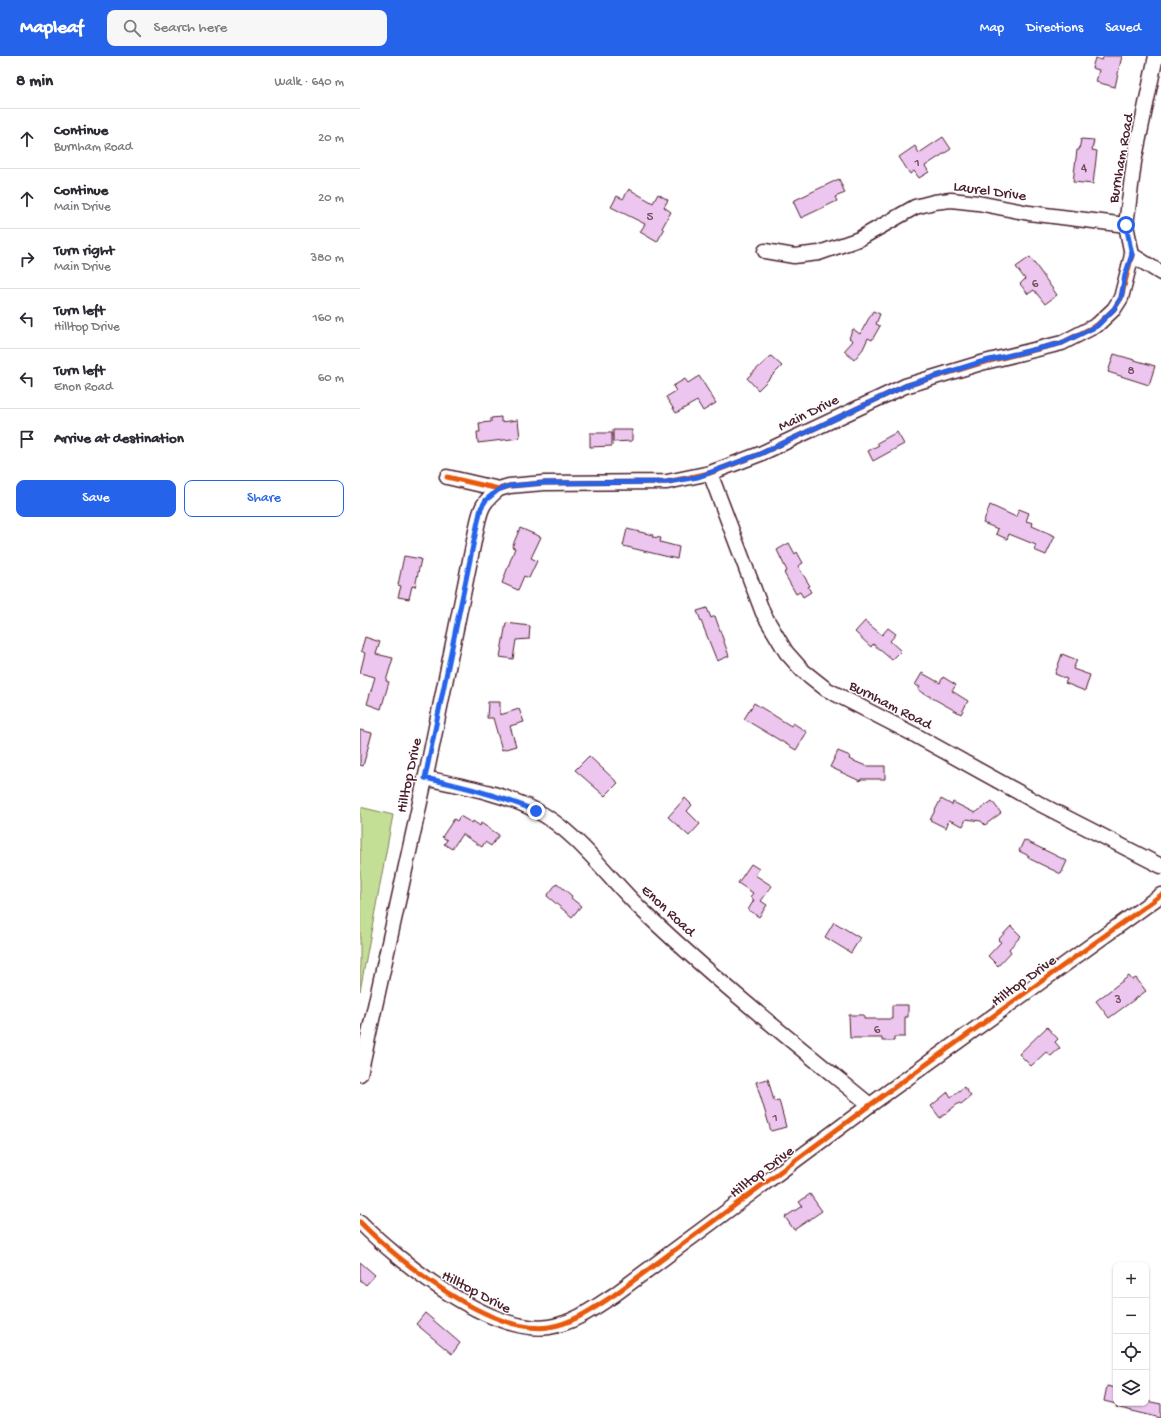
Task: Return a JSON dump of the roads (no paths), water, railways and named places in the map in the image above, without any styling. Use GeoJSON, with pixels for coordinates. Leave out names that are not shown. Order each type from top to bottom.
{"type":"FeatureCollection","features":[{"type":"Feature","properties":{"kind":"street","name":"Burnham Road"},"geometry":{"type":"LineString","coordinates":[[1132,255],[1126,225],[1134,162],[1156,56]]}},
{"type":"Feature","properties":{"kind":"street","name":"Laurel Drive"},"geometry":{"type":"LineString","coordinates":[[765,250],[794,256],[819,253],[859,238],[915,207],[934,202],[951,200],[978,203],[1029,213],[1126,225]]}},
{"type":"Feature","properties":{"kind":"street"},"geometry":{"type":"LineString","coordinates":[[1132,255],[1161,273]]}},
{"type":"Feature","properties":{"kind":"street","name":"Main Drive"},"geometry":{"type":"LineString","coordinates":[[447,477],[498,490],[509,486],[544,483],[667,482],[710,474],[760,454],[905,386],[981,362],[1062,343],[1097,326],[1114,309],[1121,298],[1125,275],[1132,255]]}},
{"type":"Feature","properties":{"kind":"street","name":"Burnham Road"},"geometry":{"type":"LineString","coordinates":[[710,474],[762,613],[786,652],[802,670],[826,689],[915,735],[1038,803],[1161,866]]}},
{"type":"Feature","properties":{"kind":"street","name":"Hilltop Drive"},"geometry":{"type":"LineString","coordinates":[[360,1074],[425,778],[481,508],[486,500],[498,490]]}},
{"type":"Feature","properties":{"kind":"street","name":"Enon Road"},"geometry":{"type":"LineString","coordinates":[[425,778],[515,802],[536,811],[559,826],[590,855],[642,911],[739,998],[870,1105]]}},
{"type":"Feature","properties":{"kind":"street","name":"Hilltop Drive"},"geometry":{"type":"LineString","coordinates":[[360,1222],[380,1243],[452,1295],[492,1316],[521,1326],[550,1326],[585,1314],[614,1295],[870,1105],[1161,895]]}}]}
